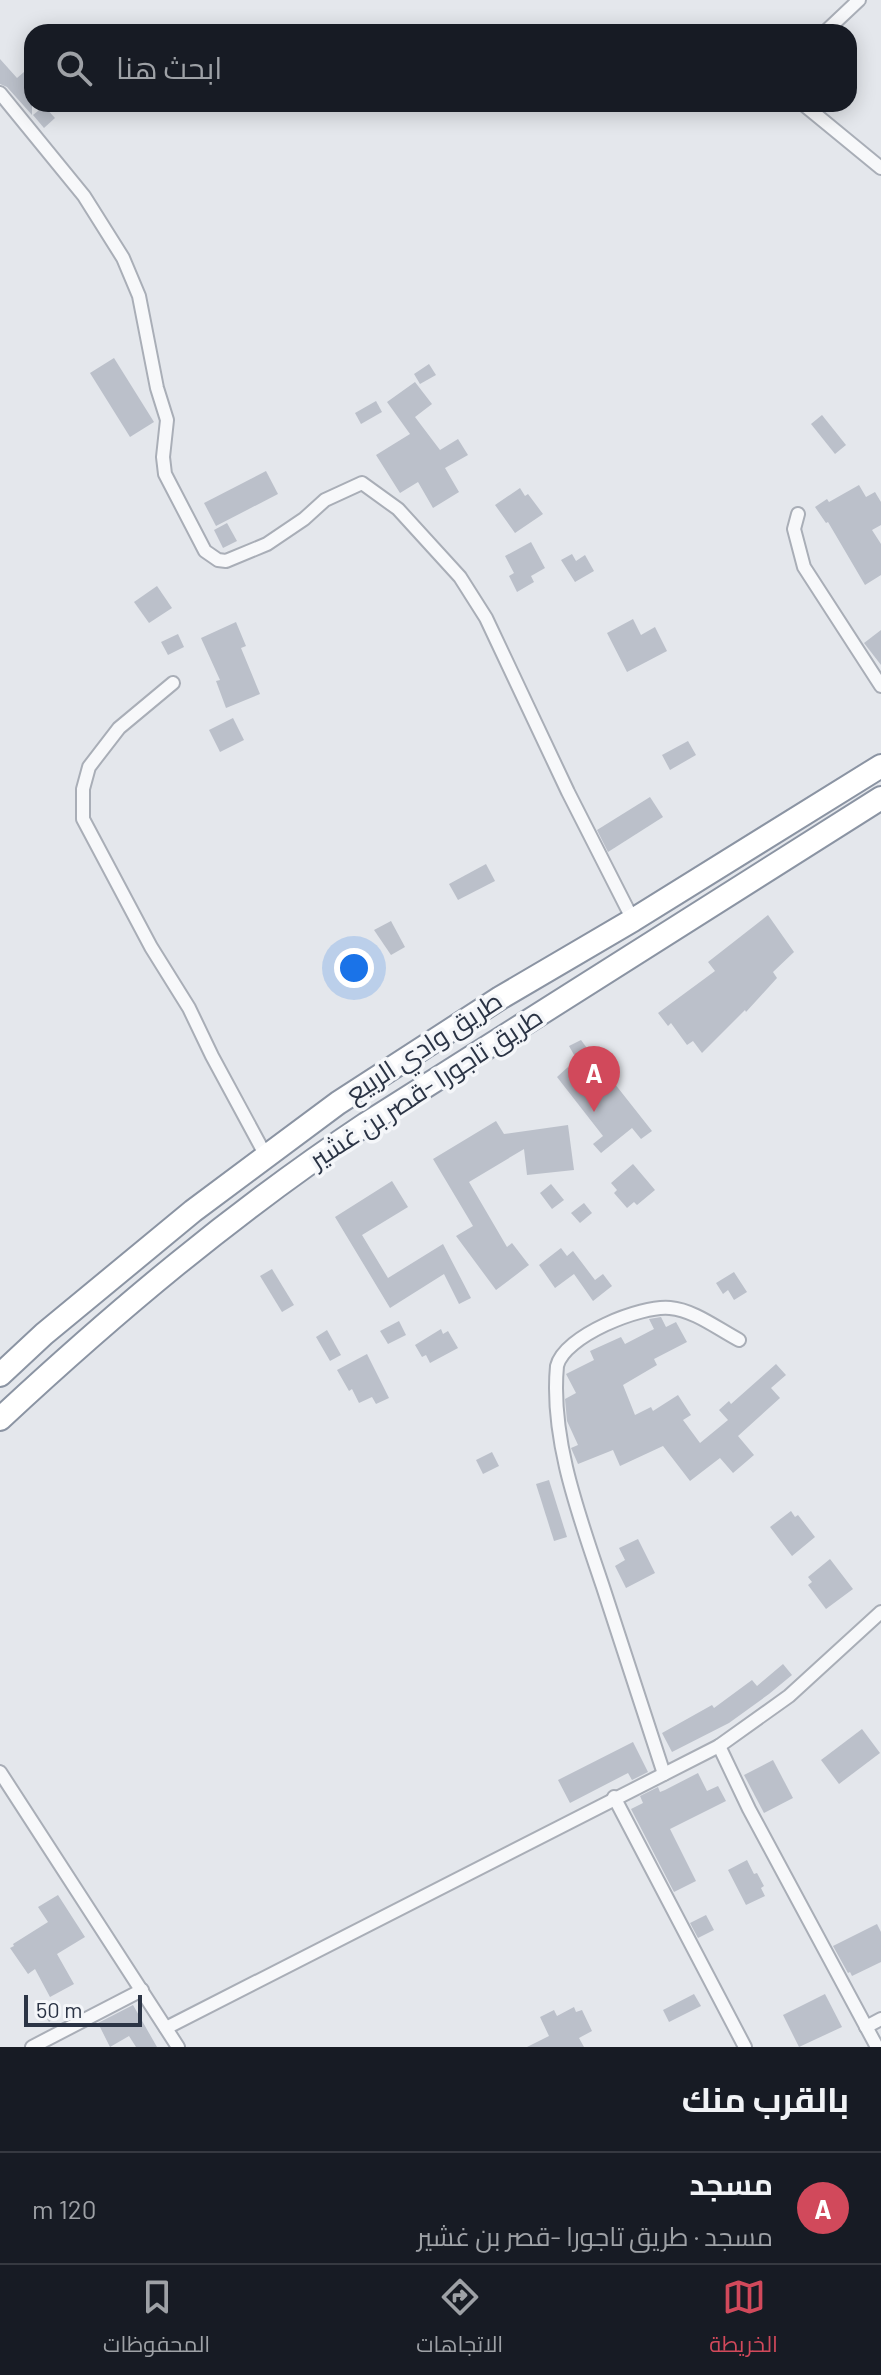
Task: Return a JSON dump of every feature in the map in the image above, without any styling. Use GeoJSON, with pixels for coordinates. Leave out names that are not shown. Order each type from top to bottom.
{"type":"FeatureCollection","features":[{"type":"Feature","properties":{"kind":"highway","name":"طريق وادي الربيع"},"geometry":{"type":"LineString","coordinates":[[0,1375],[44,1334],[193,1211],[338,1103],[500,998],[633,920],[881,766]]}},
{"type":"Feature","properties":{"kind":"highway","name":"طريق تاجورا -قصر بن غشير"},"geometry":{"type":"LineString","coordinates":[[0,1419],[65,1358],[208,1237],[286,1178],[366,1124],[881,798]]}},
{"type":"Feature","properties":{"kind":"street"},"geometry":{"type":"LineString","coordinates":[[834,24],[859,0]]}},
{"type":"Feature","properties":{"kind":"street"},"geometry":{"type":"LineString","coordinates":[[0,93],[84,196],[123,258],[139,296],[157,388],[167,420],[163,457],[165,474],[205,551],[218,560],[226,561],[267,544],[304,519],[325,500],[362,483],[398,509],[460,577],[486,618],[568,792],[633,920]]}},
{"type":"Feature","properties":{"kind":"street"},"geometry":{"type":"LineString","coordinates":[[813,112],[881,168]]}},
{"type":"Feature","properties":{"kind":"street"},"geometry":{"type":"LineString","coordinates":[[798,514],[794,529],[804,567],[881,686]]}},
{"type":"Feature","properties":{"kind":"street"},"geometry":{"type":"LineString","coordinates":[[173,683],[119,728],[89,767],[83,789],[83,819],[151,947],[189,1008],[266,1156]]}},
{"type":"Feature","properties":{"kind":"street"},"geometry":{"type":"LineString","coordinates":[[664,1774],[592,1553],[566,1462],[561,1437],[557,1366],[559,1357],[571,1344],[590,1332],[657,1308],[691,1314],[739,1340]]}},
{"type":"Feature","properties":{"kind":"street"},"geometry":{"type":"LineString","coordinates":[[166,2028],[719,1746],[789,1696],[881,1612]]}},
{"type":"Feature","properties":{"kind":"street"},"geometry":{"type":"LineString","coordinates":[[719,1746],[749,1809],[877,2047]]}},
{"type":"Feature","properties":{"kind":"street"},"geometry":{"type":"LineString","coordinates":[[0,1772],[178,2047]]}},
{"type":"Feature","properties":{"kind":"street"},"geometry":{"type":"LineString","coordinates":[[614,1797],[745,2047]]}},
{"type":"Feature","properties":{"kind":"street"},"geometry":{"type":"LineString","coordinates":[[32,2047],[142,1990]]}},
{"type":"Feature","properties":{"kind":"street"},"geometry":{"type":"LineString","coordinates":[[866,2027],[881,2019]]}},
{"type":"Feature","properties":{"kind":"building"},"geometry":{"type":"Polygon","coordinates":[[[0,59],[17,78],[24,72],[24,106],[7,87],[0,84],[0,59]]]}},
{"type":"Feature","properties":{"kind":"building"},"geometry":{"type":"Polygon","coordinates":[[[50,112],[55,118],[44,128],[33,115],[50,112]]]}},
{"type":"Feature","properties":{"kind":"building"},"geometry":{"type":"Polygon","coordinates":[[[114,358],[154,422],[130,437],[90,373],[114,358]]]}},
{"type":"Feature","properties":{"kind":"building"},"geometry":{"type":"Polygon","coordinates":[[[429,364],[436,375],[420,384],[414,374],[429,364]]]}},
{"type":"Feature","properties":{"kind":"building"},"geometry":{"type":"Polygon","coordinates":[[[415,382],[432,404],[415,417],[440,450],[458,439],[468,455],[445,468],[459,492],[433,508],[418,482],[400,493],[376,455],[410,434],[387,402],[415,382]]]}},
{"type":"Feature","properties":{"kind":"building"},"geometry":{"type":"Polygon","coordinates":[[[376,401],[382,412],[361,424],[355,413],[376,401]]]}},
{"type":"Feature","properties":{"kind":"building"},"geometry":{"type":"Polygon","coordinates":[[[822,415],[846,445],[835,454],[811,424],[822,415]]]}},
{"type":"Feature","properties":{"kind":"building"},"geometry":{"type":"Polygon","coordinates":[[[266,471],[278,494],[216,526],[204,503],[266,471]]]}},
{"type":"Feature","properties":{"kind":"building"},"geometry":{"type":"Polygon","coordinates":[[[859,485],[866,497],[875,492],[881,502],[881,525],[872,530],[881,544],[881,575],[865,585],[828,522],[815,507],[859,485]]]}},
{"type":"Feature","properties":{"kind":"building"},"geometry":{"type":"Polygon","coordinates":[[[520,488],[543,514],[515,533],[495,505],[520,488]]]}},
{"type":"Feature","properties":{"kind":"building"},"geometry":{"type":"Polygon","coordinates":[[[227,523],[237,541],[223,548],[214,530],[227,523]]]}},
{"type":"Feature","properties":{"kind":"building"},"geometry":{"type":"Polygon","coordinates":[[[531,542],[545,568],[531,576],[534,582],[517,592],[509,576],[514,573],[505,556],[531,542]]]}},
{"type":"Feature","properties":{"kind":"building"},"geometry":{"type":"Polygon","coordinates":[[[572,554],[576,561],[585,555],[594,571],[575,582],[561,560],[572,554]]]}},
{"type":"Feature","properties":{"kind":"building"},"geometry":{"type":"Polygon","coordinates":[[[157,586],[172,608],[149,623],[134,602],[157,586]]]}},
{"type":"Feature","properties":{"kind":"building"},"geometry":{"type":"Polygon","coordinates":[[[633,619],[641,635],[655,627],[667,651],[627,672],[607,633],[633,619]]]}},
{"type":"Feature","properties":{"kind":"building"},"geometry":{"type":"Polygon","coordinates":[[[236,622],[246,646],[241,648],[260,694],[226,708],[216,681],[220,680],[201,638],[236,622]]]}},
{"type":"Feature","properties":{"kind":"building"},"geometry":{"type":"Polygon","coordinates":[[[881,630],[881,665],[864,643],[881,630]]]}},
{"type":"Feature","properties":{"kind":"building"},"geometry":{"type":"Polygon","coordinates":[[[178,634],[184,647],[168,655],[161,642],[178,634]]]}},
{"type":"Feature","properties":{"kind":"building"},"geometry":{"type":"Polygon","coordinates":[[[233,718],[244,740],[220,752],[209,730],[233,718]]]}},
{"type":"Feature","properties":{"kind":"building"},"geometry":{"type":"Polygon","coordinates":[[[688,741],[696,755],[670,770],[662,755],[688,741]]]}},
{"type":"Feature","properties":{"kind":"building"},"geometry":{"type":"Polygon","coordinates":[[[650,797],[663,817],[608,852],[597,830],[650,797]]]}},
{"type":"Feature","properties":{"kind":"building"},"geometry":{"type":"Polygon","coordinates":[[[486,864],[495,881],[458,900],[449,884],[486,864]]]}},
{"type":"Feature","properties":{"kind":"building"},"geometry":{"type":"Polygon","coordinates":[[[768,915],[794,952],[773,972],[777,978],[702,1053],[693,1041],[687,1045],[671,1023],[668,1026],[658,1013],[715,971],[708,962],[768,915]]]}},
{"type":"Feature","properties":{"kind":"building"},"geometry":{"type":"Polygon","coordinates":[[[391,921],[405,947],[391,955],[374,930],[391,921]]]}},
{"type":"Feature","properties":{"kind":"building"},"geometry":{"type":"Polygon","coordinates":[[[581,1040],[595,1059],[582,1069],[569,1046],[581,1040]]]}},
{"type":"Feature","properties":{"kind":"building"},"geometry":{"type":"Polygon","coordinates":[[[568,1067],[590,1095],[611,1079],[652,1131],[641,1139],[632,1128],[601,1153],[593,1144],[603,1136],[557,1077],[568,1067]]]}},
{"type":"Feature","properties":{"kind":"building"},"geometry":{"type":"Polygon","coordinates":[[[496,1121],[504,1134],[568,1125],[574,1170],[527,1175],[524,1149],[469,1182],[507,1247],[512,1243],[529,1265],[496,1290],[456,1236],[473,1226],[433,1159],[496,1121]]]}},
{"type":"Feature","properties":{"kind":"building"},"geometry":{"type":"Polygon","coordinates":[[[633,1164],[655,1190],[637,1205],[634,1202],[627,1208],[614,1193],[617,1190],[611,1183],[633,1164]]]}},
{"type":"Feature","properties":{"kind":"building"},"geometry":{"type":"Polygon","coordinates":[[[392,1181],[408,1207],[362,1235],[388,1278],[443,1244],[471,1298],[459,1304],[444,1274],[390,1308],[335,1217],[392,1181]]]}},
{"type":"Feature","properties":{"kind":"building"},"geometry":{"type":"Polygon","coordinates":[[[551,1184],[564,1200],[552,1209],[540,1193],[551,1184]]]}},
{"type":"Feature","properties":{"kind":"building"},"geometry":{"type":"Polygon","coordinates":[[[584,1203],[592,1213],[580,1223],[571,1213],[584,1203]]]}},
{"type":"Feature","properties":{"kind":"building"},"geometry":{"type":"Polygon","coordinates":[[[561,1248],[567,1256],[573,1251],[595,1280],[603,1274],[612,1286],[593,1301],[574,1274],[555,1288],[539,1265],[561,1248]]]}},
{"type":"Feature","properties":{"kind":"building"},"geometry":{"type":"Polygon","coordinates":[[[272,1269],[294,1305],[282,1312],[260,1276],[272,1269]]]}},
{"type":"Feature","properties":{"kind":"building"},"geometry":{"type":"Polygon","coordinates":[[[734,1272],[747,1292],[734,1300],[728,1290],[723,1294],[716,1283],[734,1272]]]}},
{"type":"Feature","properties":{"kind":"building"},"geometry":{"type":"Polygon","coordinates":[[[661,1317],[666,1327],[676,1322],[687,1342],[654,1359],[657,1365],[623,1385],[635,1415],[651,1407],[653,1411],[678,1395],[691,1415],[683,1420],[700,1443],[728,1420],[719,1410],[729,1401],[731,1404],[776,1364],[786,1375],[771,1388],[780,1398],[738,1436],[754,1455],[733,1473],[720,1458],[690,1481],[663,1446],[620,1466],[613,1450],[578,1464],[571,1448],[578,1445],[567,1421],[565,1399],[576,1393],[566,1374],[594,1360],[590,1351],[621,1337],[625,1344],[654,1329],[649,1319],[661,1317]]]}},
{"type":"Feature","properties":{"kind":"building"},"geometry":{"type":"Polygon","coordinates":[[[399,1321],[406,1335],[388,1344],[380,1331],[399,1321]]]}},
{"type":"Feature","properties":{"kind":"building"},"geometry":{"type":"Polygon","coordinates":[[[441,1329],[443,1334],[448,1331],[458,1348],[430,1363],[415,1345],[441,1329]]]}},
{"type":"Feature","properties":{"kind":"building"},"geometry":{"type":"Polygon","coordinates":[[[327,1330],[341,1355],[330,1361],[316,1337],[327,1330]]]}},
{"type":"Feature","properties":{"kind":"building"},"geometry":{"type":"Polygon","coordinates":[[[367,1354],[389,1398],[376,1404],[372,1397],[359,1403],[337,1370],[367,1354]]]}},
{"type":"Feature","properties":{"kind":"building"},"geometry":{"type":"Polygon","coordinates":[[[492,1452],[499,1466],[483,1474],[476,1460],[492,1452]]]}},
{"type":"Feature","properties":{"kind":"building"},"geometry":{"type":"Polygon","coordinates":[[[549,1480],[567,1537],[554,1541],[536,1484],[549,1480]]]}},
{"type":"Feature","properties":{"kind":"building"},"geometry":{"type":"Polygon","coordinates":[[[791,1511],[795,1517],[798,1515],[815,1537],[792,1556],[770,1527],[791,1511]]]}},
{"type":"Feature","properties":{"kind":"building"},"geometry":{"type":"Polygon","coordinates":[[[638,1539],[655,1573],[626,1588],[615,1566],[625,1560],[619,1548],[638,1539]]]}},
{"type":"Feature","properties":{"kind":"building"},"geometry":{"type":"Polygon","coordinates":[[[830,1559],[853,1589],[826,1609],[808,1585],[812,1582],[808,1577],[830,1559]]]}},
{"type":"Feature","properties":{"kind":"building"},"geometry":{"type":"Polygon","coordinates":[[[783,1664],[792,1675],[769,1694],[729,1723],[672,1752],[662,1733],[712,1705],[714,1708],[752,1680],[757,1686],[783,1664]]]}},
{"type":"Feature","properties":{"kind":"building"},"geometry":{"type":"Polygon","coordinates":[[[862,1729],[880,1753],[839,1784],[821,1760],[862,1729]]]}},
{"type":"Feature","properties":{"kind":"building"},"geometry":{"type":"Polygon","coordinates":[[[633,1742],[648,1772],[632,1780],[628,1773],[570,1803],[558,1780],[633,1742]]]}},
{"type":"Feature","properties":{"kind":"building"},"geometry":{"type":"Polygon","coordinates":[[[773,1760],[793,1798],[764,1813],[744,1775],[773,1760]]]}},
{"type":"Feature","properties":{"kind":"building"},"geometry":{"type":"Polygon","coordinates":[[[698,1773],[707,1791],[718,1786],[726,1801],[670,1829],[696,1881],[674,1892],[631,1809],[643,1803],[640,1796],[658,1787],[660,1792],[698,1773]]]}},
{"type":"Feature","properties":{"kind":"building"},"geometry":{"type":"Polygon","coordinates":[[[747,1860],[764,1886],[761,1888],[765,1896],[746,1905],[728,1870],[747,1860]]]}},
{"type":"Feature","properties":{"kind":"building"},"geometry":{"type":"Polygon","coordinates":[[[58,1895],[85,1937],[57,1954],[74,1984],[50,1997],[35,1969],[28,1974],[10,1948],[48,1922],[38,1907],[58,1895]]]}},
{"type":"Feature","properties":{"kind":"building"},"geometry":{"type":"Polygon","coordinates":[[[706,1915],[714,1930],[698,1938],[690,1923],[706,1915]]]}},
{"type":"Feature","properties":{"kind":"building"},"geometry":{"type":"Polygon","coordinates":[[[877,1924],[881,1932],[881,1962],[852,1976],[833,1946],[877,1924]]]}},
{"type":"Feature","properties":{"kind":"building"},"geometry":{"type":"Polygon","coordinates":[[[694,1994],[701,2006],[669,2022],[663,2010],[694,1994]]]}},
{"type":"Feature","properties":{"kind":"building"},"geometry":{"type":"Polygon","coordinates":[[[825,1994],[842,2027],[799,2047],[783,2015],[825,1994]]]}},
{"type":"Feature","properties":{"kind":"building"},"geometry":{"type":"Polygon","coordinates":[[[52,2001],[61,2014],[49,2022],[40,2008],[52,2001]]]}},
{"type":"Feature","properties":{"kind":"building"},"geometry":{"type":"Polygon","coordinates":[[[133,2005],[157,2047],[136,2047],[129,2036],[110,2047],[98,2023],[133,2005]]]}},
{"type":"Feature","properties":{"kind":"building"},"geometry":{"type":"Polygon","coordinates":[[[574,2007],[576,2012],[582,2010],[592,2031],[579,2038],[584,2047],[527,2047],[549,2036],[540,2017],[554,2010],[557,2016],[574,2007]]]}},
{"type":"Feature","properties":{"kind":"place","name":"مسجد"},"geometry":{"type":"Point","coordinates":[594,1112]}}]}
